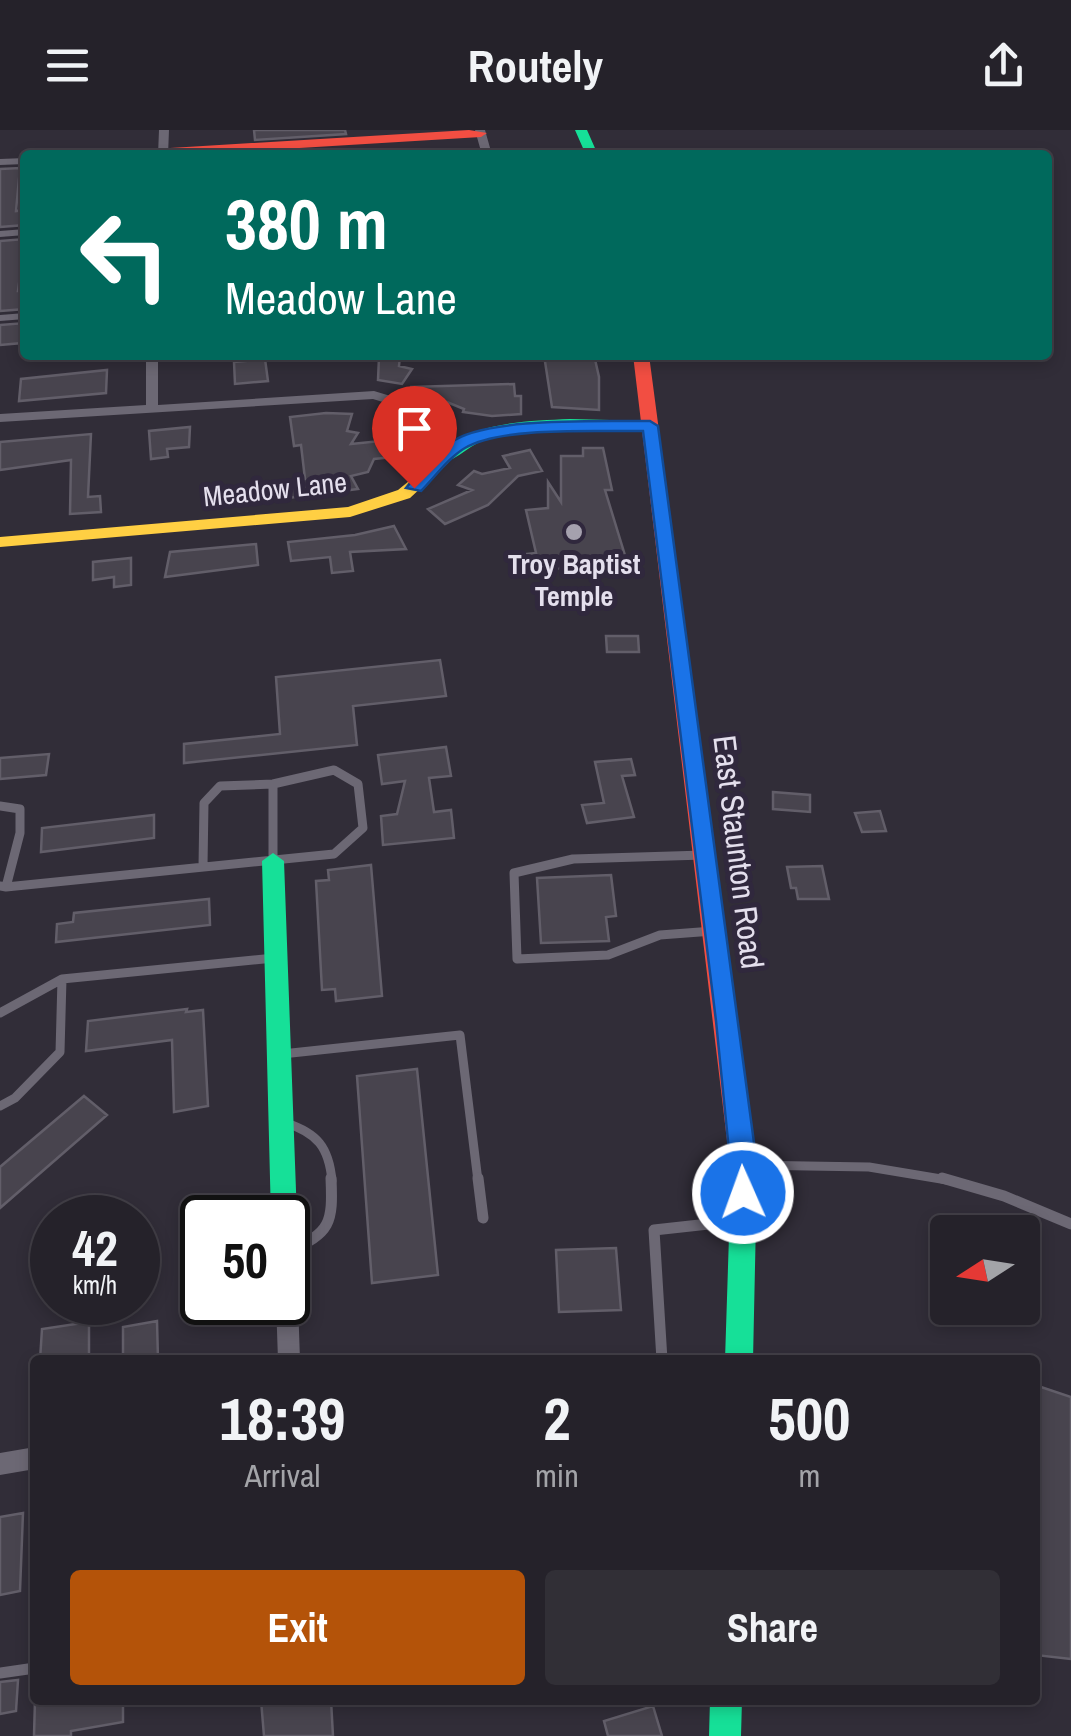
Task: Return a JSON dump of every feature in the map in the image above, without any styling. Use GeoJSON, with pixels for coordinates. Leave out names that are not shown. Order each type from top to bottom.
{"type":"FeatureCollection","features":[{"type":"Feature","properties":{"kind":"street"},"geometry":{"type":"LineString","coordinates":[[164,146],[482,139]]}},
{"type":"Feature","properties":{"kind":"street"},"geometry":{"type":"LineString","coordinates":[[152,360],[152,406]]}},
{"type":"Feature","properties":{"kind":"street","name":"East Staunton Road"},"geometry":{"type":"LineString","coordinates":[[642,360],[744,1165],[738,1355]]}},
{"type":"Feature","properties":{"kind":"street"},"geometry":{"type":"LineString","coordinates":[[0,418],[374,395],[403,404],[458,444],[526,429],[650,426]]}},
{"type":"Feature","properties":{"kind":"street","name":"Meadow Lane"},"geometry":{"type":"LineString","coordinates":[[0,542],[322,517],[369,509],[397,500],[414,488],[458,444]]}},
{"type":"Feature","properties":{"kind":"street"},"geometry":{"type":"LineString","coordinates":[[274,861],[283,1195]]}},
{"type":"Feature","properties":{"kind":"street"},"geometry":{"type":"LineString","coordinates":[[288,1325],[289,1355]]}},
{"type":"Feature","properties":{"kind":"street"},"geometry":{"type":"LineString","coordinates":[[0,1464],[30,1459]]}},
{"type":"Feature","properties":{"kind":"street"},"geometry":{"type":"LineString","coordinates":[[725,1736],[726,1705]]}},
{"type":"Feature","properties":{"kind":"lane"},"geometry":{"type":"LineString","coordinates":[[0,806],[20,808],[20,833],[3,887],[334,854],[363,828],[358,784],[334,770],[274,784],[220,786],[204,803],[202,866]]}},
{"type":"Feature","properties":{"kind":"lane"},"geometry":{"type":"LineString","coordinates":[[274,784],[274,861]]}},
{"type":"Feature","properties":{"kind":"lane"},"geometry":{"type":"LineString","coordinates":[[706,855],[574,858],[514,873],[517,959],[608,956],[660,935],[716,931]]}},
{"type":"Feature","properties":{"kind":"lane"},"geometry":{"type":"LineString","coordinates":[[0,1014],[62,979],[276,958]]}},
{"type":"Feature","properties":{"kind":"lane"},"geometry":{"type":"LineString","coordinates":[[0,1106],[15,1098],[60,1052],[62,979]]}},
{"type":"Feature","properties":{"kind":"lane"},"geometry":{"type":"LineString","coordinates":[[280,1054],[460,1035],[482,1218]]}},
{"type":"Feature","properties":{"kind":"lane"},"geometry":{"type":"LineString","coordinates":[[281,1121],[312,1132],[326,1147],[331,1161],[330,1222],[310,1240]]}},
{"type":"Feature","properties":{"kind":"lane"},"geometry":{"type":"LineString","coordinates":[[744,1165],[886,1168],[960,1181],[1027,1203],[1071,1224]]}},
{"type":"Feature","properties":{"kind":"lane"},"geometry":{"type":"LineString","coordinates":[[662,1355],[654,1230],[742,1221]]}},
{"type":"Feature","properties":{"kind":"lane"},"geometry":{"type":"LineString","coordinates":[[0,1673],[30,1669]]}},
{"type":"Feature","properties":{"kind":"building"},"geometry":{"type":"Polygon","coordinates":[[[254,130],[345,130],[346,134],[255,140],[254,130]]]}},
{"type":"Feature","properties":{"kind":"building"},"geometry":{"type":"Polygon","coordinates":[[[20,168],[16,211],[20,211],[20,225],[0,227],[0,169],[20,168]]]}},
{"type":"Feature","properties":{"kind":"building"},"geometry":{"type":"Polygon","coordinates":[[[20,239],[20,309],[0,311],[0,241],[20,239]]]}},
{"type":"Feature","properties":{"kind":"building"},"geometry":{"type":"Polygon","coordinates":[[[20,323],[20,343],[0,345],[0,325],[20,323]]]}},
{"type":"Feature","properties":{"kind":"building"},"geometry":{"type":"Polygon","coordinates":[[[265,360],[268,381],[235,384],[234,362],[265,360]]]}},
{"type":"Feature","properties":{"kind":"building"},"geometry":{"type":"Polygon","coordinates":[[[379,360],[400,360],[399,366],[412,369],[402,384],[378,380],[379,360]]]}},
{"type":"Feature","properties":{"kind":"building"},"geometry":{"type":"Polygon","coordinates":[[[545,360],[595,360],[599,410],[552,407],[545,360]]]}},
{"type":"Feature","properties":{"kind":"building"},"geometry":{"type":"Polygon","coordinates":[[[107,370],[106,393],[19,401],[21,379],[107,370]]]}},
{"type":"Feature","properties":{"kind":"building"},"geometry":{"type":"Polygon","coordinates":[[[514,384],[515,396],[521,396],[521,414],[492,416],[463,412],[464,409],[410,387],[514,384]]]}},
{"type":"Feature","properties":{"kind":"building"},"geometry":{"type":"Polygon","coordinates":[[[352,414],[347,431],[358,433],[351,444],[400,439],[404,456],[374,459],[368,472],[351,476],[358,489],[279,499],[277,482],[305,479],[301,445],[294,446],[290,417],[352,414]]]}},
{"type":"Feature","properties":{"kind":"building"},"geometry":{"type":"Polygon","coordinates":[[[190,427],[189,447],[167,449],[168,457],[151,459],[149,431],[190,427]]]}},
{"type":"Feature","properties":{"kind":"building"},"geometry":{"type":"Polygon","coordinates":[[[91,434],[88,497],[100,496],[101,512],[70,514],[71,460],[0,470],[0,442],[91,434]]]}},
{"type":"Feature","properties":{"kind":"building","name":"Troy Baptist Temple"},"geometry":{"type":"Polygon","coordinates":[[[583,448],[603,448],[612,490],[605,490],[627,562],[520,572],[517,555],[536,553],[526,510],[548,508],[548,482],[561,502],[561,456],[583,456],[583,448]]]}},
{"type":"Feature","properties":{"kind":"building"},"geometry":{"type":"Polygon","coordinates":[[[530,450],[542,471],[518,476],[488,505],[445,524],[428,509],[472,490],[458,485],[474,471],[482,474],[510,468],[503,456],[530,450]]]}},
{"type":"Feature","properties":{"kind":"building"},"geometry":{"type":"Polygon","coordinates":[[[394,526],[406,549],[350,552],[353,571],[332,573],[330,557],[291,561],[288,542],[355,535],[394,526]]]}},
{"type":"Feature","properties":{"kind":"building"},"geometry":{"type":"Polygon","coordinates":[[[256,544],[258,565],[165,577],[170,552],[256,544]]]}},
{"type":"Feature","properties":{"kind":"building"},"geometry":{"type":"Polygon","coordinates":[[[131,558],[131,585],[114,587],[114,577],[93,580],[93,562],[131,558]]]}},
{"type":"Feature","properties":{"kind":"building"},"geometry":{"type":"Polygon","coordinates":[[[606,636],[638,636],[639,652],[607,652],[606,636]]]}},
{"type":"Feature","properties":{"kind":"building"},"geometry":{"type":"Polygon","coordinates":[[[440,660],[446,696],[353,706],[357,745],[184,763],[184,744],[280,734],[276,677],[440,660]]]}},
{"type":"Feature","properties":{"kind":"building"},"geometry":{"type":"Polygon","coordinates":[[[446,747],[451,776],[429,778],[434,812],[451,810],[454,838],[383,845],[381,816],[397,814],[405,781],[382,784],[378,755],[446,747]]]}},
{"type":"Feature","properties":{"kind":"building"},"geometry":{"type":"Polygon","coordinates":[[[49,754],[46,775],[0,779],[0,758],[49,754]]]}},
{"type":"Feature","properties":{"kind":"building"},"geometry":{"type":"Polygon","coordinates":[[[631,759],[635,775],[622,776],[634,817],[587,823],[582,805],[604,803],[595,762],[631,759]]]}},
{"type":"Feature","properties":{"kind":"building"},"geometry":{"type":"Polygon","coordinates":[[[773,792],[810,795],[810,812],[773,809],[773,792]]]}},
{"type":"Feature","properties":{"kind":"building"},"geometry":{"type":"Polygon","coordinates":[[[880,811],[886,831],[862,832],[855,813],[880,811]]]}},
{"type":"Feature","properties":{"kind":"building"},"geometry":{"type":"Polygon","coordinates":[[[154,815],[154,838],[41,852],[42,828],[154,815]]]}},
{"type":"Feature","properties":{"kind":"building"},"geometry":{"type":"Polygon","coordinates":[[[371,865],[382,996],[336,1001],[335,989],[322,990],[316,881],[329,880],[328,870],[371,865]]]}},
{"type":"Feature","properties":{"kind":"building"},"geometry":{"type":"Polygon","coordinates":[[[822,866],[829,899],[798,899],[796,888],[791,888],[787,867],[822,866]]]}},
{"type":"Feature","properties":{"kind":"building"},"geometry":{"type":"Polygon","coordinates":[[[611,875],[616,916],[606,917],[609,941],[541,943],[537,878],[611,875]]]}},
{"type":"Feature","properties":{"kind":"building"},"geometry":{"type":"Polygon","coordinates":[[[209,899],[210,925],[56,942],[57,924],[73,922],[74,913],[209,899]]]}},
{"type":"Feature","properties":{"kind":"building"},"geometry":{"type":"Polygon","coordinates":[[[187,1009],[186,1012],[203,1010],[208,1106],[174,1112],[172,1040],[86,1051],[88,1021],[187,1009]]]}},
{"type":"Feature","properties":{"kind":"building"},"geometry":{"type":"Polygon","coordinates":[[[417,1069],[438,1275],[372,1283],[357,1076],[417,1069]]]}},
{"type":"Feature","properties":{"kind":"building"},"geometry":{"type":"Polygon","coordinates":[[[84,1096],[107,1115],[0,1208],[0,1167],[84,1096]]]}},
{"type":"Feature","properties":{"kind":"building"},"geometry":{"type":"Polygon","coordinates":[[[616,1248],[621,1310],[559,1312],[556,1250],[616,1248]]]}},
{"type":"Feature","properties":{"kind":"building"},"geometry":{"type":"Polygon","coordinates":[[[89,1325],[89,1355],[40,1355],[42,1329],[89,1325]]]}},
{"type":"Feature","properties":{"kind":"building"},"geometry":{"type":"Polygon","coordinates":[[[157,1325],[158,1355],[123,1355],[123,1327],[157,1325]]]}},
{"type":"Feature","properties":{"kind":"building"},"geometry":{"type":"Polygon","coordinates":[[[1040,1387],[1071,1397],[1071,1659],[1040,1656],[1040,1387]]]}},
{"type":"Feature","properties":{"kind":"building"},"geometry":{"type":"Polygon","coordinates":[[[23,1513],[20,1591],[0,1595],[0,1517],[23,1513]]]}},
{"type":"Feature","properties":{"kind":"building"},"geometry":{"type":"Polygon","coordinates":[[[18,1680],[16,1711],[0,1714],[0,1682],[18,1680]]]}},
{"type":"Feature","properties":{"kind":"building"},"geometry":{"type":"Polygon","coordinates":[[[35,1705],[123,1705],[123,1722],[71,1731],[71,1736],[34,1736],[35,1705]]]}},
{"type":"Feature","properties":{"kind":"building"},"geometry":{"type":"Polygon","coordinates":[[[261,1705],[331,1705],[333,1736],[264,1736],[261,1705]]]}},
{"type":"Feature","properties":{"kind":"building"},"geometry":{"type":"Polygon","coordinates":[[[653,1706],[662,1736],[608,1736],[604,1721],[653,1706]]]}},
{"type":"Feature","properties":{"kind":"traffic: fast"},"geometry":{"type":"LineString","coordinates":[[581,130],[590,150]]}},
{"type":"Feature","properties":{"kind":"traffic: fast"},"geometry":{"type":"LineString","coordinates":[[442,459],[461,444],[511,428],[570,424],[650,426]]}},
{"type":"Feature","properties":{"kind":"traffic: fast"},"geometry":{"type":"LineString","coordinates":[[273,861],[283,1195]]}},
{"type":"Feature","properties":{"kind":"traffic: fast"},"geometry":{"type":"LineString","coordinates":[[739,1355],[744,1174]]}},
{"type":"Feature","properties":{"kind":"traffic: fast"},"geometry":{"type":"LineString","coordinates":[[725,1736],[726,1705]]}},
{"type":"Feature","properties":{"kind":"traffic: slow"},"geometry":{"type":"LineString","coordinates":[[0,542],[350,512],[404,494],[442,459]]}},
{"type":"Feature","properties":{"kind":"traffic: jam"},"geometry":{"type":"LineString","coordinates":[[203,150],[481,133]]}},
{"type":"Feature","properties":{"kind":"traffic: jam"},"geometry":{"type":"LineString","coordinates":[[642,360],[744,1174]]}},
{"type":"Feature","properties":{"kind":"place","name":"Troy Baptist Temple"},"geometry":{"type":"Point","coordinates":[574,532]}},
{"type":"Feature","properties":{"kind":"route"},"geometry":{"type":"LineString","coordinates":[[414,488],[458,444],[492,434],[538,428],[650,426],[728,1021],[744,1165],[743,1193]]}}]}
